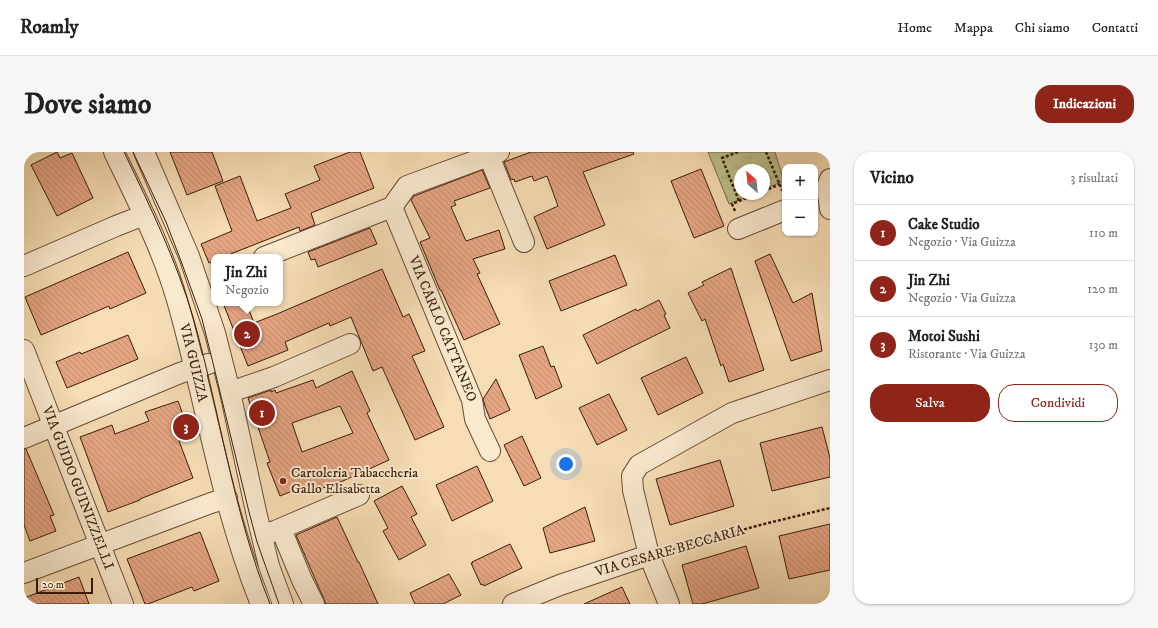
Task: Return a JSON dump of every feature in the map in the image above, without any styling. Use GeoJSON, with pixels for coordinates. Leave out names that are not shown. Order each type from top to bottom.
{"type":"FeatureCollection","features":[{"type":"Feature","properties":{"kind":"street","name":"VIA GUIZZA"},"geometry":{"type":"LineString","coordinates":[[114,152],[156,241],[169,276],[195,368],[241,550],[257,601]]}},
{"type":"Feature","properties":{"kind":"street","name":"VIA GUIZZA"},"geometry":{"type":"LineString","coordinates":[[144,152],[171,213],[206,280],[215,333],[230,392],[257,516],[263,535],[269,566],[283,604]]}},
{"type":"Feature","properties":{"kind":"street"},"geometry":{"type":"LineString","coordinates":[[272,254],[392,207],[407,186],[494,154],[524,242]]}},
{"type":"Feature","properties":{"kind":"street"},"geometry":{"type":"LineString","coordinates":[[824,202],[830,179]]}},
{"type":"Feature","properties":{"kind":"street","name":"VIA CARLO CATTANEO"},"geometry":{"type":"LineString","coordinates":[[392,207],[472,400],[475,419],[490,452]]}},
{"type":"Feature","properties":{"kind":"street"},"geometry":{"type":"LineString","coordinates":[[738,229],[782,211]]}},
{"type":"Feature","properties":{"kind":"street"},"geometry":{"type":"LineString","coordinates":[[24,266],[144,215]]}},
{"type":"Feature","properties":{"kind":"street","name":"VIA GUIZZA"},"geometry":{"type":"LineString","coordinates":[[230,392],[274,377],[350,344]]}},
{"type":"Feature","properties":{"kind":"street","name":"VIA GUIDO GUINIZZELLI"},"geometry":{"type":"LineString","coordinates":[[24,350],[123,604]]}},
{"type":"Feature","properties":{"kind":"street"},"geometry":{"type":"LineString","coordinates":[[24,438],[180,373],[222,360]]}},
{"type":"Feature","properties":{"kind":"street"},"geometry":{"type":"LineString","coordinates":[[669,604],[649,555],[633,483],[632,476],[639,465],[732,413],[830,380]]}},
{"type":"Feature","properties":{"kind":"street"},"geometry":{"type":"LineString","coordinates":[[263,535],[281,529],[359,495]]}},
{"type":"Feature","properties":{"kind":"street"},"geometry":{"type":"LineString","coordinates":[[24,573],[203,505],[227,498]]}},
{"type":"Feature","properties":{"kind":"street"},"geometry":{"type":"LineString","coordinates":[[281,529],[302,580],[314,604]]}},
{"type":"Feature","properties":{"kind":"street","name":"VIA CESARE BECCARIA"},"geometry":{"type":"LineString","coordinates":[[513,604],[560,585],[649,555]]}},
{"type":"Feature","properties":{"kind":"path"},"geometry":{"type":"LineString","coordinates":[[738,152],[722,158],[739,201]]}},
{"type":"Feature","properties":{"kind":"path"},"geometry":{"type":"LineString","coordinates":[[766,152],[782,190]]}},
{"type":"Feature","properties":{"kind":"path"},"geometry":{"type":"LineString","coordinates":[[770,188],[780,184]]}},
{"type":"Feature","properties":{"kind":"path","name":"VIA CESARE BECCARIA"},"geometry":{"type":"LineString","coordinates":[[649,555],[662,553],[760,525],[830,508]]}},
{"type":"Feature","properties":{"kind":"green space"},"geometry":{"type":"Polygon","coordinates":[[[708,152],[775,152],[782,175],[782,182],[770,187],[770,164],[734,164],[734,200],[738,200],[729,204],[708,152]]]}},
{"type":"Feature","properties":{"kind":"building"},"geometry":{"type":"Polygon","coordinates":[[[57,152],[60,158],[72,153],[93,198],[57,216],[31,165],[57,152]]]}},
{"type":"Feature","properties":{"kind":"building"},"geometry":{"type":"Polygon","coordinates":[[[170,152],[212,152],[223,181],[187,195],[170,152]]]}},
{"type":"Feature","properties":{"kind":"building"},"geometry":{"type":"Polygon","coordinates":[[[350,152],[360,152],[374,188],[311,213],[315,225],[300,231],[299,227],[231,254],[211,254],[211,262],[209,263],[201,244],[232,231],[215,186],[240,176],[257,221],[291,208],[285,194],[320,180],[314,166],[350,152]]]}},
{"type":"Feature","properties":{"kind":"building"},"geometry":{"type":"Polygon","coordinates":[[[531,152],[633,152],[634,154],[583,172],[605,225],[547,249],[534,217],[558,206],[547,176],[534,181],[532,176],[515,182],[514,179],[511,180],[504,162],[531,152]]]}},
{"type":"Feature","properties":{"kind":"building"},"geometry":{"type":"Polygon","coordinates":[[[701,169],[724,226],[694,238],[671,181],[701,169]]]}},
{"type":"Feature","properties":{"kind":"building"},"geometry":{"type":"Polygon","coordinates":[[[482,170],[490,188],[454,201],[456,205],[451,207],[466,241],[499,230],[505,249],[473,259],[480,273],[477,274],[500,324],[464,340],[440,290],[420,242],[430,238],[411,200],[414,196],[482,170]]]}},
{"type":"Feature","properties":{"kind":"building"},"geometry":{"type":"Polygon","coordinates":[[[370,228],[377,244],[318,267],[315,259],[311,260],[308,252],[370,228]]]}},
{"type":"Feature","properties":{"kind":"building"},"geometry":{"type":"Polygon","coordinates":[[[128,252],[146,293],[110,309],[109,306],[41,335],[25,297],[128,252]]]}},
{"type":"Feature","properties":{"kind":"building"},"geometry":{"type":"Polygon","coordinates":[[[770,254],[793,303],[812,293],[822,351],[791,361],[755,261],[770,254]]]}},
{"type":"Feature","properties":{"kind":"building"},"geometry":{"type":"Polygon","coordinates":[[[615,255],[627,285],[561,311],[549,281],[615,255]]]}},
{"type":"Feature","properties":{"kind":"building"},"geometry":{"type":"Polygon","coordinates":[[[731,268],[764,370],[729,382],[723,364],[721,366],[705,319],[702,321],[688,293],[704,285],[702,282],[731,268]]]}},
{"type":"Feature","properties":{"kind":"building"},"geometry":{"type":"Polygon","coordinates":[[[382,269],[403,317],[409,314],[425,351],[412,356],[444,427],[415,440],[382,367],[373,371],[351,317],[330,326],[329,323],[285,342],[288,350],[248,366],[224,306],[244,306],[245,311],[249,310],[254,323],[382,269]]]}},
{"type":"Feature","properties":{"kind":"building"},"geometry":{"type":"Polygon","coordinates":[[[659,300],[666,314],[664,315],[670,328],[597,364],[583,335],[636,309],[637,311],[659,300]]]}},
{"type":"Feature","properties":{"kind":"building"},"geometry":{"type":"Polygon","coordinates":[[[128,335],[138,359],[67,388],[56,362],[80,352],[81,354],[128,335]]]}},
{"type":"Feature","properties":{"kind":"building"},"geometry":{"type":"Polygon","coordinates":[[[543,346],[551,367],[554,366],[562,387],[536,399],[519,355],[543,346]]]}},
{"type":"Feature","properties":{"kind":"building"},"geometry":{"type":"Polygon","coordinates":[[[686,357],[703,393],[658,415],[641,378],[686,357]]]}},
{"type":"Feature","properties":{"kind":"building"},"geometry":{"type":"Polygon","coordinates":[[[352,371],[370,411],[367,413],[389,460],[334,485],[317,490],[314,482],[280,496],[267,463],[270,462],[248,398],[271,390],[271,392],[275,390],[276,393],[313,380],[316,388],[352,371]],[[340,406],[292,423],[302,452],[353,433],[340,406]]]}},
{"type":"Feature","properties":{"kind":"building"},"geometry":{"type":"Polygon","coordinates":[[[496,379],[510,410],[490,419],[483,399],[496,379]]]}},
{"type":"Feature","properties":{"kind":"building"},"geometry":{"type":"Polygon","coordinates":[[[609,394],[627,430],[597,445],[579,408],[609,394]]]}},
{"type":"Feature","properties":{"kind":"building"},"geometry":{"type":"Polygon","coordinates":[[[178,401],[189,431],[182,434],[184,439],[179,441],[193,478],[108,512],[80,437],[112,425],[115,434],[149,421],[145,412],[178,401]]]}},
{"type":"Feature","properties":{"kind":"building"},"geometry":{"type":"Polygon","coordinates":[[[822,427],[830,458],[830,477],[772,491],[760,443],[822,427]]]}},
{"type":"Feature","properties":{"kind":"building"},"geometry":{"type":"Polygon","coordinates":[[[522,436],[541,478],[524,486],[504,445],[522,436]]]}},
{"type":"Feature","properties":{"kind":"building"},"geometry":{"type":"Polygon","coordinates":[[[24,449],[26,449],[54,515],[50,516],[56,531],[30,541],[24,525],[24,449]]]}},
{"type":"Feature","properties":{"kind":"building"},"geometry":{"type":"Polygon","coordinates":[[[720,460],[734,506],[670,525],[656,479],[720,460]]]}},
{"type":"Feature","properties":{"kind":"building"},"geometry":{"type":"Polygon","coordinates":[[[477,466],[493,501],[452,521],[436,485],[477,466]]]}},
{"type":"Feature","properties":{"kind":"building"},"geometry":{"type":"Polygon","coordinates":[[[402,486],[417,514],[411,517],[426,545],[399,560],[383,531],[388,528],[374,501],[402,486]]]}},
{"type":"Feature","properties":{"kind":"building"},"geometry":{"type":"Polygon","coordinates":[[[585,507],[595,541],[550,553],[543,528],[585,507]]]}},
{"type":"Feature","properties":{"kind":"building"},"geometry":{"type":"Polygon","coordinates":[[[337,517],[378,604],[326,604],[296,535],[337,517]]]}},
{"type":"Feature","properties":{"kind":"building"},"geometry":{"type":"Polygon","coordinates":[[[830,524],[830,570],[789,579],[779,536],[830,524]]]}},
{"type":"Feature","properties":{"kind":"building"},"geometry":{"type":"Polygon","coordinates":[[[200,532],[219,581],[194,591],[192,587],[145,604],[127,559],[200,532]]]}},
{"type":"Feature","properties":{"kind":"building"},"geometry":{"type":"Polygon","coordinates":[[[510,544],[522,568],[484,586],[483,584],[481,585],[471,563],[510,544]]]}},
{"type":"Feature","properties":{"kind":"building"},"geometry":{"type":"Polygon","coordinates":[[[746,546],[759,588],[702,604],[693,604],[682,565],[746,546]]]}},
{"type":"Feature","properties":{"kind":"building"},"geometry":{"type":"Polygon","coordinates":[[[449,574],[461,595],[443,604],[415,604],[410,593],[449,574]]]}},
{"type":"Feature","properties":{"kind":"building"},"geometry":{"type":"Polygon","coordinates":[[[79,577],[89,604],[24,604],[24,598],[79,577]]]}},
{"type":"Feature","properties":{"kind":"building"},"geometry":{"type":"Polygon","coordinates":[[[622,587],[630,604],[584,604],[622,587]]]}},
{"type":"Feature","properties":{"kind":"tram line"},"geometry":{"type":"LineString","coordinates":[[124,152],[162,233],[179,275],[193,317],[203,353],[236,498],[257,569],[270,604]]}},
{"type":"Feature","properties":{"kind":"tram line"},"geometry":{"type":"LineString","coordinates":[[133,152],[166,222],[202,319],[257,542],[279,604]]}},
{"type":"Feature","properties":{"kind":"place","name":"Jin Zhi"},"geometry":{"type":"Point","coordinates":[247,334]}},
{"type":"Feature","properties":{"kind":"place","name":"Cake Studio"},"geometry":{"type":"Point","coordinates":[262,413]}},
{"type":"Feature","properties":{"kind":"place","name":"Motoi Sushi"},"geometry":{"type":"Point","coordinates":[186,427]}},
{"type":"Feature","properties":{"kind":"place","name":"Cartoleria Tabaccheria Gallo Elisabetta"},"geometry":{"type":"Point","coordinates":[283,481]}}]}
